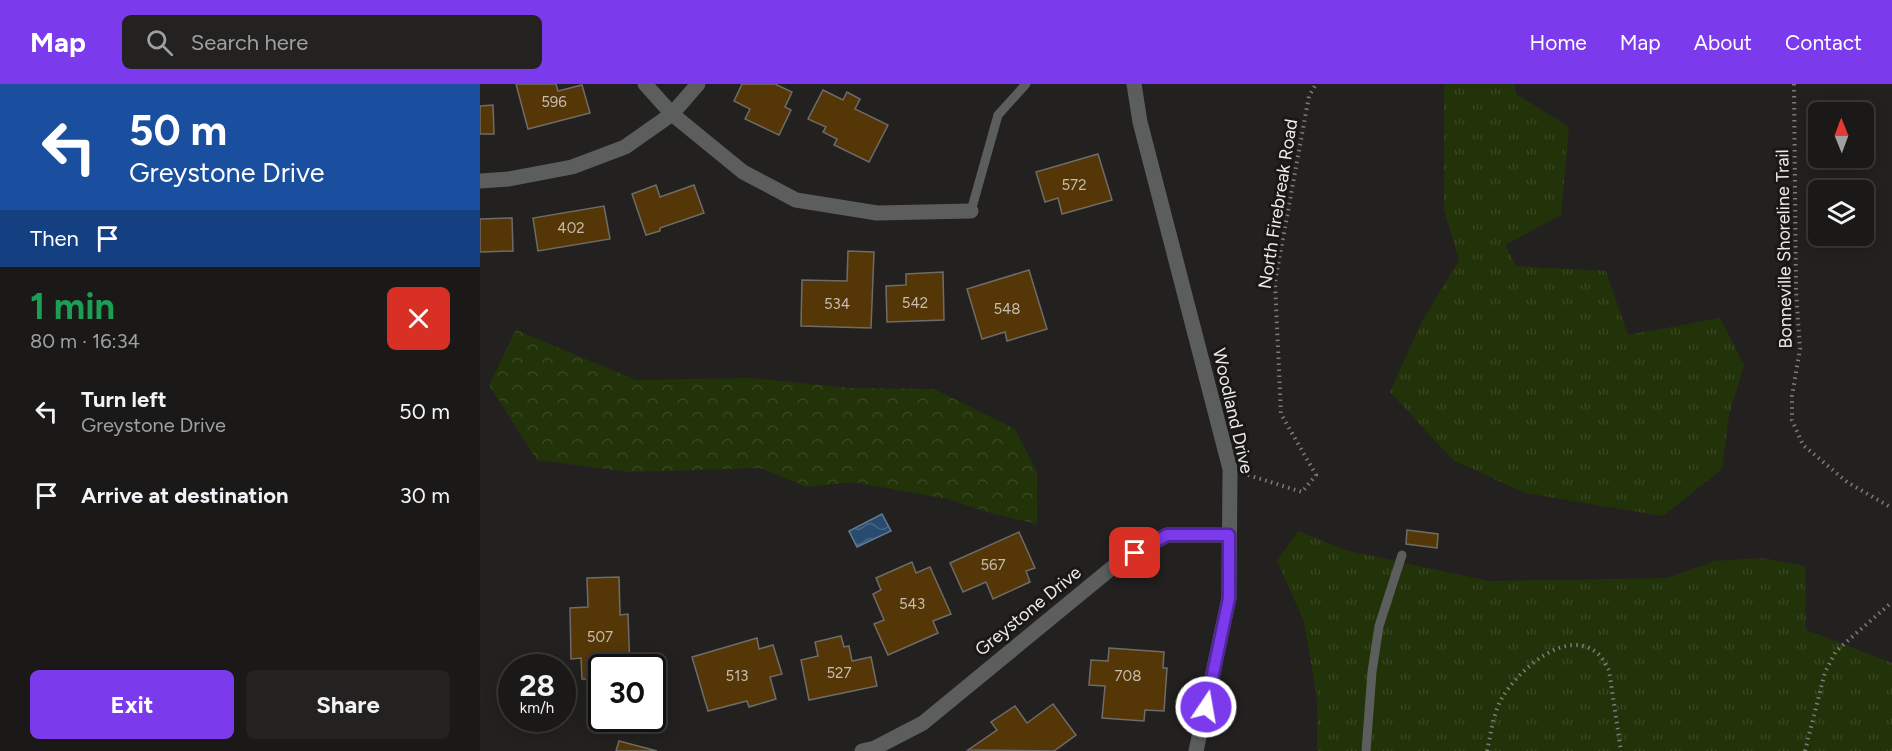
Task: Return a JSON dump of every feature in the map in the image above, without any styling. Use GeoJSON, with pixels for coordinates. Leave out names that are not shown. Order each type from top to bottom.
{"type":"FeatureCollection","features":[{"type":"Feature","properties":{"kind":"street"},"geometry":{"type":"LineString","coordinates":[[645,84],[672,114],[743,172],[796,200],[877,213],[970,211]]}},
{"type":"Feature","properties":{"kind":"street"},"geometry":{"type":"LineString","coordinates":[[480,180],[509,179],[572,167],[626,147],[672,114],[698,84]]}},
{"type":"Feature","properties":{"kind":"street","name":"Woodland Drive"},"geometry":{"type":"LineString","coordinates":[[1134,84],[1140,122],[1230,470],[1229,598],[1196,751]]}},
{"type":"Feature","properties":{"kind":"street","name":"Greystone Drive"},"geometry":{"type":"LineString","coordinates":[[862,751],[875,748],[923,723],[1119,562],[1167,535],[1229,535]]}},
{"type":"Feature","properties":{"kind":"lane"},"geometry":{"type":"LineString","coordinates":[[970,211],[998,115],[1026,84]]}},
{"type":"Feature","properties":{"kind":"lane"},"geometry":{"type":"LineString","coordinates":[[1366,751],[1372,672],[1379,627],[1402,555]]}},
{"type":"Feature","properties":{"kind":"path","name":"North Firebreak Road"},"geometry":{"type":"LineString","coordinates":[[1230,470],[1302,492],[1316,475],[1281,414],[1275,282],[1309,96],[1316,84]]}},
{"type":"Feature","properties":{"kind":"path","name":"Bonneville Shoreline Trail"},"geometry":{"type":"LineString","coordinates":[[1794,84],[1796,290],[1800,349],[1792,396],[1792,420],[1803,445],[1847,482],[1892,508]]}},
{"type":"Feature","properties":{"kind":"path"},"geometry":{"type":"LineString","coordinates":[[1805,751],[1829,662],[1836,651],[1892,602]]}},
{"type":"Feature","properties":{"kind":"path"},"geometry":{"type":"LineString","coordinates":[[1487,751],[1501,700],[1512,683],[1537,660],[1564,646],[1580,646],[1595,651],[1609,670],[1621,751]]}},
{"type":"Feature","properties":{"kind":"green space"},"geometry":{"type":"Polygon","coordinates":[[[1444,84],[1515,84],[1516,94],[1569,127],[1561,215],[1505,245],[1516,266],[1606,271],[1628,335],[1720,318],[1744,365],[1729,416],[1722,469],[1663,516],[1525,493],[1453,460],[1390,392],[1421,323],[1459,260],[1444,210],[1444,84]]]}},
{"type":"Feature","properties":{"kind":"green space"},"geometry":{"type":"Polygon","coordinates":[[[516,330],[636,380],[749,378],[849,388],[934,389],[1015,429],[1037,472],[1037,524],[994,514],[947,499],[853,482],[807,487],[760,468],[629,472],[537,460],[489,385],[516,330]]]}},
{"type":"Feature","properties":{"kind":"green space"},"geometry":{"type":"Polygon","coordinates":[[[1298,531],[1349,551],[1489,581],[1667,578],[1715,561],[1761,558],[1805,566],[1806,630],[1892,663],[1892,751],[1317,751],[1317,698],[1304,621],[1277,561],[1298,531]]]}},
{"type":"Feature","properties":{"kind":"water"},"geometry":{"type":"Polygon","coordinates":[[[882,514],[891,531],[857,547],[849,531],[882,514]]]}},
{"type":"Feature","properties":{"kind":"building"},"geometry":{"type":"Polygon","coordinates":[[[516,84],[556,84],[558,91],[582,85],[590,113],[528,129],[516,84]]]}},
{"type":"Feature","properties":{"kind":"building"},"geometry":{"type":"Polygon","coordinates":[[[742,84],[775,84],[792,92],[785,107],[791,110],[779,135],[745,119],[750,109],[734,101],[742,84]]]}},
{"type":"Feature","properties":{"kind":"building"},"geometry":{"type":"Polygon","coordinates":[[[823,90],[843,100],[847,92],[860,99],[855,109],[888,125],[869,162],[834,145],[837,139],[823,132],[826,127],[808,119],[823,90]]]}},
{"type":"Feature","properties":{"kind":"building"},"geometry":{"type":"Polygon","coordinates":[[[493,105],[494,134],[480,134],[480,106],[493,105]]]}},
{"type":"Feature","properties":{"kind":"building"},"geometry":{"type":"Polygon","coordinates":[[[1098,154],[1112,200],[1062,214],[1058,198],[1045,202],[1036,172],[1098,154]]]}},
{"type":"Feature","properties":{"kind":"building"},"geometry":{"type":"Polygon","coordinates":[[[656,185],[660,197],[694,185],[704,213],[646,235],[632,194],[656,185]]]}},
{"type":"Feature","properties":{"kind":"building"},"geometry":{"type":"Polygon","coordinates":[[[604,206],[610,239],[538,251],[533,218],[604,206]]]}},
{"type":"Feature","properties":{"kind":"building"},"geometry":{"type":"Polygon","coordinates":[[[512,218],[513,251],[480,252],[480,219],[512,218]]]}},
{"type":"Feature","properties":{"kind":"building"},"geometry":{"type":"Polygon","coordinates":[[[848,251],[874,252],[871,328],[801,326],[802,280],[847,281],[848,251]]]}},
{"type":"Feature","properties":{"kind":"building"},"geometry":{"type":"Polygon","coordinates":[[[1029,270],[1047,329],[1007,341],[1005,332],[982,339],[967,289],[1029,270]]]}},
{"type":"Feature","properties":{"kind":"building"},"geometry":{"type":"Polygon","coordinates":[[[943,272],[944,320],[887,322],[886,286],[906,285],[906,274],[943,272]]]}},
{"type":"Feature","properties":{"kind":"building"},"geometry":{"type":"Polygon","coordinates":[[[1407,530],[1438,534],[1437,548],[1406,544],[1407,530]]]}},
{"type":"Feature","properties":{"kind":"building"},"geometry":{"type":"Polygon","coordinates":[[[1019,532],[1035,568],[1026,571],[1030,582],[993,599],[986,582],[963,592],[950,563],[1019,532]]]}},
{"type":"Feature","properties":{"kind":"building"},"geometry":{"type":"Polygon","coordinates":[[[912,562],[916,573],[930,567],[951,614],[933,621],[938,633],[888,655],[874,624],[884,620],[873,594],[881,590],[876,578],[912,562]]]}},
{"type":"Feature","properties":{"kind":"building"},"geometry":{"type":"Polygon","coordinates":[[[619,577],[620,615],[628,614],[629,654],[588,654],[588,679],[582,679],[581,658],[576,658],[576,654],[571,654],[570,608],[588,607],[587,578],[619,577]]]}},
{"type":"Feature","properties":{"kind":"building"},"geometry":{"type":"Polygon","coordinates":[[[841,636],[844,647],[849,646],[852,661],[871,657],[877,686],[809,700],[801,660],[818,656],[815,642],[841,636]]]}},
{"type":"Feature","properties":{"kind":"building"},"geometry":{"type":"Polygon","coordinates":[[[757,638],[759,649],[773,645],[782,674],[770,677],[776,699],[749,707],[747,701],[708,711],[692,657],[757,638]]]}},
{"type":"Feature","properties":{"kind":"building"},"geometry":{"type":"Polygon","coordinates":[[[1109,648],[1164,652],[1163,668],[1167,668],[1164,711],[1145,710],[1144,721],[1102,718],[1105,686],[1089,685],[1091,660],[1108,661],[1109,648]]]}},
{"type":"Feature","properties":{"kind":"building"},"geometry":{"type":"Polygon","coordinates":[[[1053,704],[1076,735],[1054,751],[968,750],[997,730],[991,722],[1015,706],[1027,723],[1053,704]]]}},
{"type":"Feature","properties":{"kind":"building"},"geometry":{"type":"Polygon","coordinates":[[[619,741],[657,751],[616,751],[619,741]]]}},
{"type":"Feature","properties":{"kind":"route"},"geometry":{"type":"LineString","coordinates":[[1135,553],[1167,535],[1229,535],[1229,598],[1206,707]]}}]}
